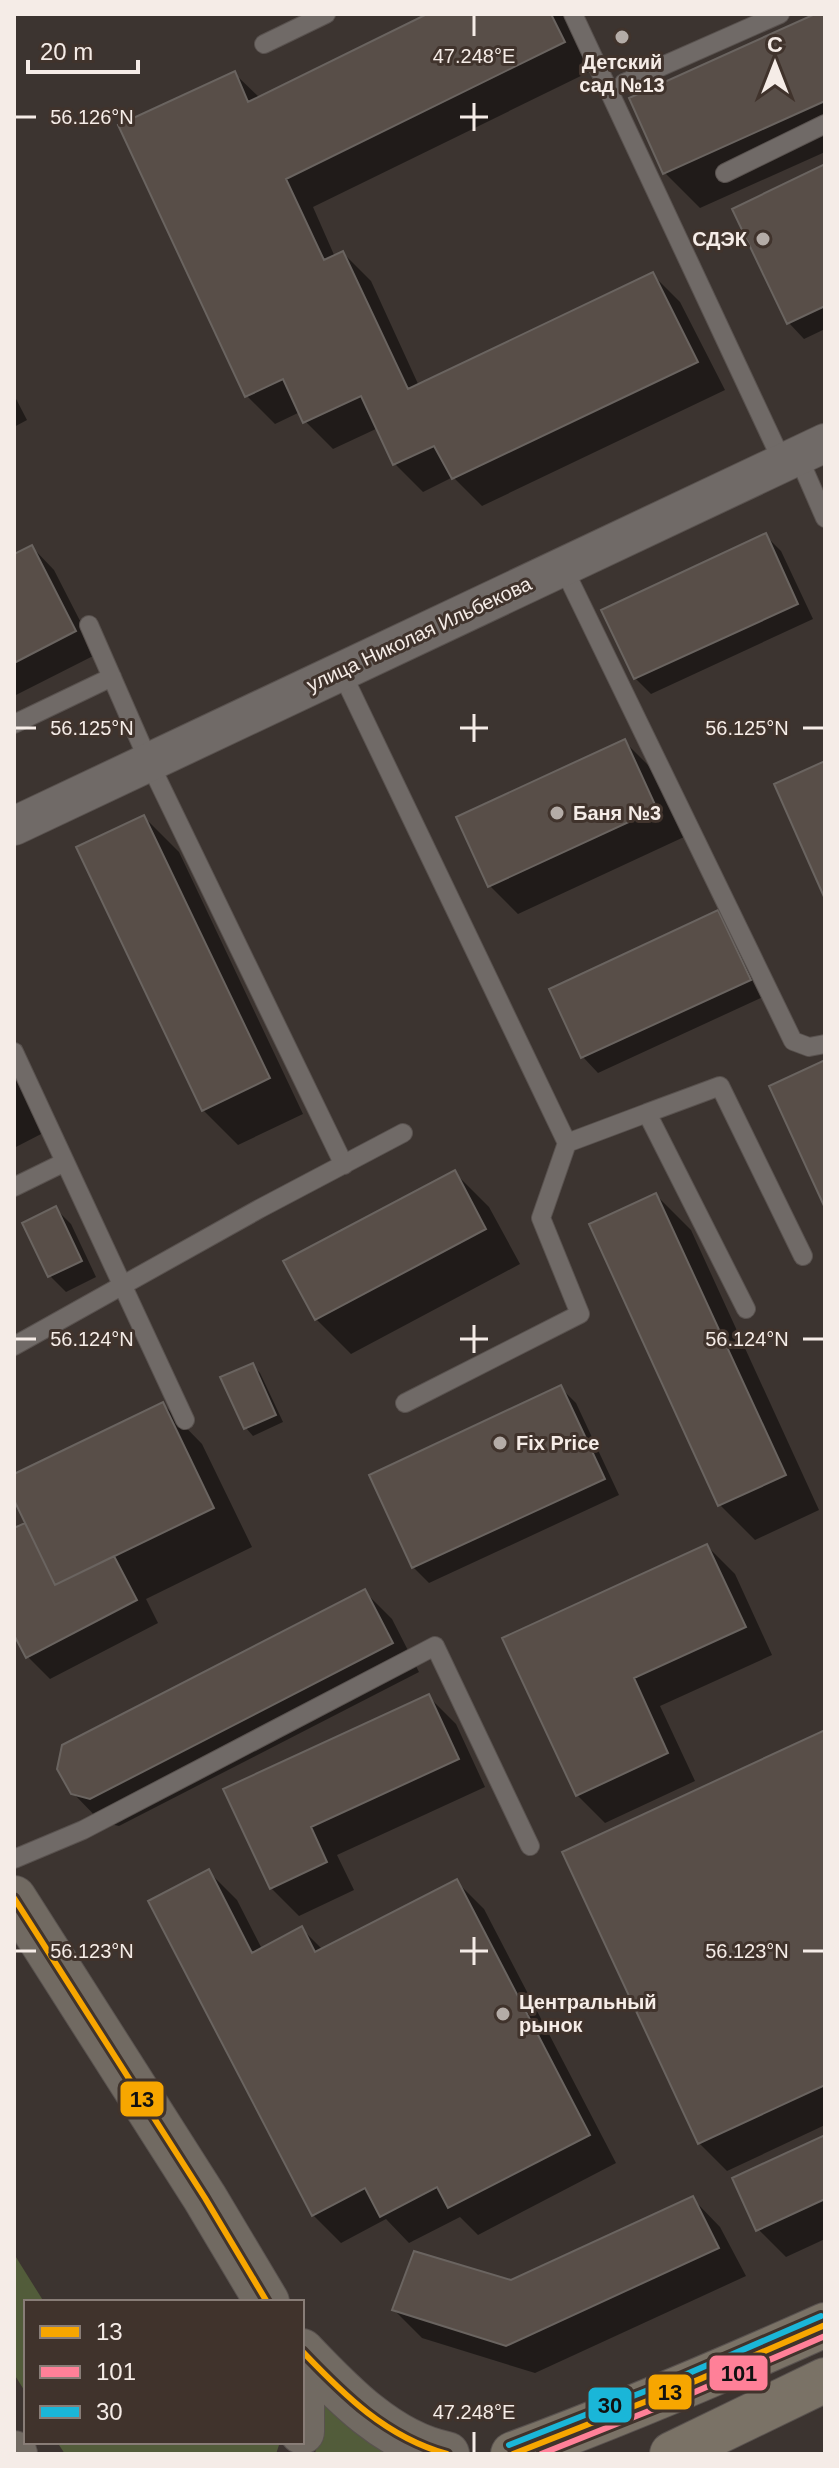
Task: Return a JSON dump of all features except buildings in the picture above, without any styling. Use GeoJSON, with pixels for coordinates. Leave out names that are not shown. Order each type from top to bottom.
{"type":"FeatureCollection","features":[{"type":"Feature","properties":{"kind":"main road"},"geometry":{"type":"LineString","coordinates":[[14,1898],[205,2198],[266,2300]]}},
{"type":"Feature","properties":{"kind":"main road"},"geometry":{"type":"LineString","coordinates":[[513,2454],[600,2423],[825,2325]]}},
{"type":"Feature","properties":{"kind":"main road"},"geometry":{"type":"LineString","coordinates":[[304,2353],[375,2418],[417,2445],[447,2454]]}},
{"type":"Feature","properties":{"kind":"main road"},"geometry":{"type":"LineString","coordinates":[[672,2454],[825,2380]]}},
{"type":"Feature","properties":{"kind":"street","name":"улица Николая Ильбекова"},"geometry":{"type":"LineString","coordinates":[[14,826],[802,454]]}},
{"type":"Feature","properties":{"kind":"lane"},"geometry":{"type":"LineString","coordinates":[[264,44],[326,14]]}},
{"type":"Feature","properties":{"kind":"lane"},"geometry":{"type":"LineString","coordinates":[[573,14],[802,454],[825,518]]}},
{"type":"Feature","properties":{"kind":"lane"},"geometry":{"type":"LineString","coordinates":[[624,83],[780,14]]}},
{"type":"Feature","properties":{"kind":"lane"},"geometry":{"type":"LineString","coordinates":[[725,173],[825,124]]}},
{"type":"Feature","properties":{"kind":"lane"},"geometry":{"type":"LineString","coordinates":[[563,567],[793,1041],[809,1047],[825,1044]]}},
{"type":"Feature","properties":{"kind":"lane"},"geometry":{"type":"LineString","coordinates":[[89,625],[149,762],[344,1165]]}},
{"type":"Feature","properties":{"kind":"lane"},"geometry":{"type":"LineString","coordinates":[[341,671],[567,1143],[541,1218],[580,1314],[405,1403]]}},
{"type":"Feature","properties":{"kind":"lane"},"geometry":{"type":"LineString","coordinates":[[14,724],[112,677]]}},
{"type":"Feature","properties":{"kind":"lane"},"geometry":{"type":"LineString","coordinates":[[14,1052],[185,1420]]}},
{"type":"Feature","properties":{"kind":"lane"},"geometry":{"type":"LineString","coordinates":[[567,1143],[720,1086],[803,1256]]}},
{"type":"Feature","properties":{"kind":"lane"},"geometry":{"type":"LineString","coordinates":[[647,1113],[746,1309]]}},
{"type":"Feature","properties":{"kind":"lane"},"geometry":{"type":"LineString","coordinates":[[14,1346],[403,1133]]}},
{"type":"Feature","properties":{"kind":"lane"},"geometry":{"type":"LineString","coordinates":[[14,1187],[65,1162]]}},
{"type":"Feature","properties":{"kind":"lane"},"geometry":{"type":"LineString","coordinates":[[14,1859],[83,1830],[435,1646],[530,1846]]}},
{"type":"Feature","properties":{"kind":"green space"},"geometry":{"type":"Polygon","coordinates":[[[14,2254],[43,2300],[24,2300],[24,2390],[14,2374],[14,2254]]]}},
{"type":"Feature","properties":{"kind":"green space"},"geometry":{"type":"Polygon","coordinates":[[[312,2377],[402,2454],[315,2454],[319,2434],[312,2377]]]}},
{"type":"Feature","properties":{"kind":"green space"},"geometry":{"type":"Polygon","coordinates":[[[58,2444],[279,2444],[276,2454],[65,2454],[58,2444]]]}},
{"type":"Feature","properties":{"kind":"transit line","name":"13"},"geometry":{"type":"LineString","coordinates":[[14,1898],[205,2198],[266,2300]]}},
{"type":"Feature","properties":{"kind":"transit line","name":"30"},"geometry":{"type":"LineString","coordinates":[[509,2445],[666,2383],[821,2316]]}},
{"type":"Feature","properties":{"kind":"transit line","name":"13"},"geometry":{"type":"LineString","coordinates":[[513,2454],[670,2392],[825,2325]]}},
{"type":"Feature","properties":{"kind":"transit line","name":"101"},"geometry":{"type":"LineString","coordinates":[[541,2454],[825,2336]]}},
{"type":"Feature","properties":{"kind":"transit line","name":"13"},"geometry":{"type":"LineString","coordinates":[[304,2353],[350,2398],[385,2426],[447,2454]]}},
{"type":"Feature","properties":{"kind":"place","name":"Детский сад №13"},"geometry":{"type":"Point","coordinates":[622,37]}},
{"type":"Feature","properties":{"kind":"place","name":"СДЭК"},"geometry":{"type":"Point","coordinates":[763,239]}},
{"type":"Feature","properties":{"kind":"place","name":"Баня №3"},"geometry":{"type":"Point","coordinates":[557,813]}},
{"type":"Feature","properties":{"kind":"place","name":"Fix Price"},"geometry":{"type":"Point","coordinates":[500,1443]}},
{"type":"Feature","properties":{"kind":"place","name":"Центральный рынок"},"geometry":{"type":"Point","coordinates":[503,2014]}}]}
